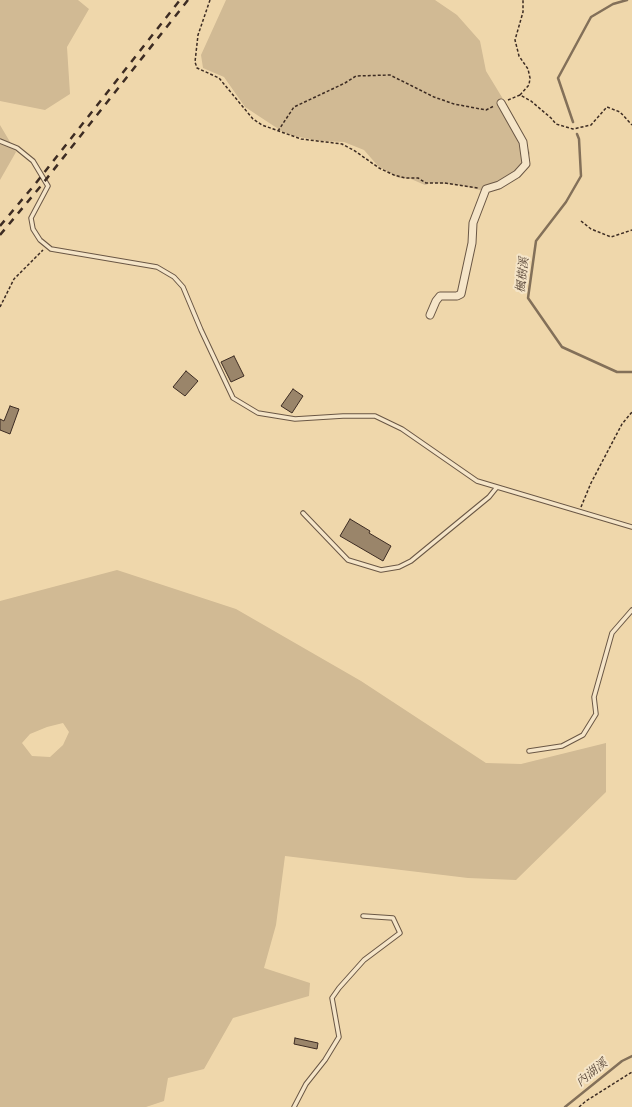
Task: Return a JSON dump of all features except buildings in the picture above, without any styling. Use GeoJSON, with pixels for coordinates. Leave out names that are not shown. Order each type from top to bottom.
{"type":"FeatureCollection","features":[{"type":"Feature","properties":{"kind":"street"},"geometry":{"type":"LineString","coordinates":[[430,315],[436,301],[440,296],[457,296],[461,294],[472,243],[473,223],[486,189],[499,185],[517,174],[526,164],[524,142],[501,103]]}},
{"type":"Feature","properties":{"kind":"lane"},"geometry":{"type":"LineString","coordinates":[[0,141],[17,148],[32,161],[48,186],[31,218],[33,229],[40,240],[47,246],[52,249],[74,254],[158,267],[174,277],[183,288],[233,398],[258,413],[295,419],[375,416],[402,429],[477,481],[632,527]]}},
{"type":"Feature","properties":{"kind":"lane"},"geometry":{"type":"LineString","coordinates":[[303,513],[348,560],[381,570],[399,567],[410,561],[489,498],[497,487]]}},
{"type":"Feature","properties":{"kind":"lane"},"geometry":{"type":"LineString","coordinates":[[529,751],[562,746],[583,735],[596,714],[594,697],[612,632],[632,610]]}},
{"type":"Feature","properties":{"kind":"lane"},"geometry":{"type":"LineString","coordinates":[[294,1107],[306,1084],[325,1060],[339,1037],[332,998],[364,960],[400,932],[393,918],[363,916]]}},
{"type":"Feature","properties":{"kind":"path"},"geometry":{"type":"LineString","coordinates":[[210,0],[198,35],[194,62],[197,68],[219,78],[253,119],[262,125],[301,139],[342,144],[355,151],[379,168],[394,175],[405,178],[418,178],[426,183],[445,183],[486,189]]}},
{"type":"Feature","properties":{"kind":"path"},"geometry":{"type":"LineString","coordinates":[[278,131],[294,108],[356,76],[390,75],[434,97],[454,104],[486,110],[520,95],[529,85],[530,78],[528,69],[519,56],[515,40],[523,12],[523,0]]}},
{"type":"Feature","properties":{"kind":"path"},"geometry":{"type":"LineString","coordinates":[[520,95],[531,101],[556,124],[573,129],[591,125],[607,107],[620,112],[632,125]]}},
{"type":"Feature","properties":{"kind":"path"},"geometry":{"type":"LineString","coordinates":[[581,221],[590,229],[611,237],[632,230]]}},
{"type":"Feature","properties":{"kind":"path"},"geometry":{"type":"LineString","coordinates":[[0,307],[14,279],[47,246]]}},
{"type":"Feature","properties":{"kind":"path"},"geometry":{"type":"LineString","coordinates":[[578,512],[590,483],[622,424],[632,412]]}},
{"type":"Feature","properties":{"kind":"path"},"geometry":{"type":"LineString","coordinates":[[579,1107],[632,1072]]}},
{"type":"Feature","properties":{"kind":"shaded area"},"geometry":{"type":"Polygon","coordinates":[[[0,0],[78,0],[89,9],[67,47],[70,94],[45,110],[0,101],[0,0]]]}},
{"type":"Feature","properties":{"kind":"shaded area"},"geometry":{"type":"Polygon","coordinates":[[[226,0],[435,0],[457,15],[480,41],[486,71],[514,117],[530,153],[523,172],[499,190],[484,191],[460,185],[432,183],[425,185],[411,179],[399,178],[378,166],[364,150],[344,142],[320,141],[294,136],[283,132],[245,107],[224,77],[203,68],[201,55],[226,0]]]}},
{"type":"Feature","properties":{"kind":"shaded area"},"geometry":{"type":"Polygon","coordinates":[[[0,125],[16,152],[0,180],[0,125]]]}},
{"type":"Feature","properties":{"kind":"shaded area"},"geometry":{"type":"Polygon","coordinates":[[[117,570],[236,609],[361,681],[486,763],[521,764],[606,743],[606,792],[516,880],[468,878],[285,856],[276,925],[264,968],[310,983],[309,996],[233,1018],[204,1069],[168,1078],[164,1101],[146,1107],[0,1107],[0,601],[117,570]],[[63,723],[47,727],[30,734],[22,743],[32,756],[50,757],[63,745],[69,732],[63,723]]]}},
{"type":"Feature","properties":{"kind":"waterway","name":"楓樹溪"},"geometry":{"type":"LineString","coordinates":[[573,122],[558,78],[591,17],[613,4],[627,0]]}},
{"type":"Feature","properties":{"kind":"waterway","name":"楓樹溪"},"geometry":{"type":"LineString","coordinates":[[577,134],[579,139],[581,176],[566,202],[536,241],[528,298],[562,347],[617,372],[632,372]]}},
{"type":"Feature","properties":{"kind":"waterway","name":"內湖溪"},"geometry":{"type":"LineString","coordinates":[[565,1107],[622,1061],[632,1056]]}},
{"type":"Feature","properties":{"kind":"railway"},"geometry":{"type":"LineString","coordinates":[[0,226],[36,183],[180,0]]}},
{"type":"Feature","properties":{"kind":"railway"},"geometry":{"type":"LineString","coordinates":[[0,235],[40,187],[188,0]]}}]}
